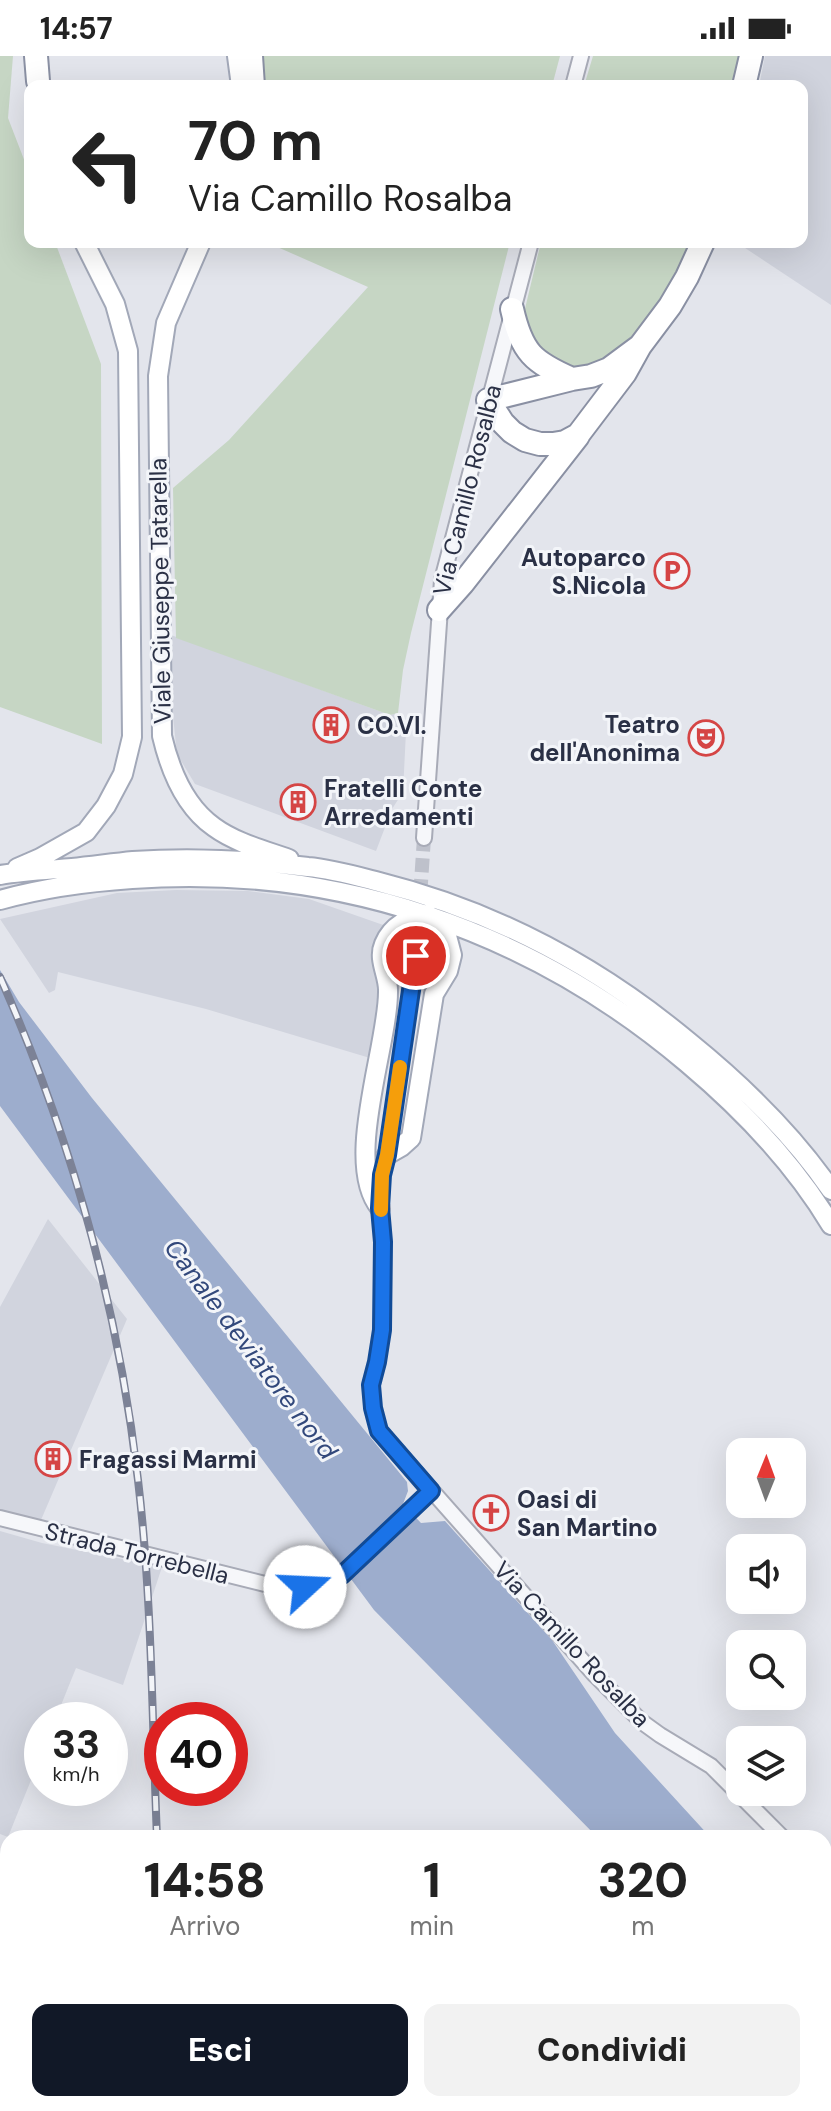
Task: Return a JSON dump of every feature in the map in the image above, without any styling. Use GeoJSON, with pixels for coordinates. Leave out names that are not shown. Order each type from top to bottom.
{"type":"FeatureCollection","features":[{"type":"Feature","properties":{"kind":"highway"},"geometry":{"type":"LineString","coordinates":[[36,56],[38,80]]}},
{"type":"Feature","properties":{"kind":"highway"},"geometry":{"type":"LineString","coordinates":[[251,56],[253,80]]}},
{"type":"Feature","properties":{"kind":"highway"},"geometry":{"type":"LineString","coordinates":[[745,80],[751,56]]}},
{"type":"Feature","properties":{"kind":"highway"},"geometry":{"type":"LineString","coordinates":[[439,610],[625,373],[640,346],[670,306],[700,248]]}},
{"type":"Feature","properties":{"kind":"highway"},"geometry":{"type":"LineString","coordinates":[[512,309],[523,344],[534,359],[572,379]]}},
{"type":"Feature","properties":{"kind":"highway"},"geometry":{"type":"LineString","coordinates":[[578,435],[553,444],[525,440],[503,423],[488,400],[591,376],[609,369],[640,346]]}},
{"type":"Feature","properties":{"kind":"main road"},"geometry":{"type":"LineString","coordinates":[[39,80],[47,56]]}},
{"type":"Feature","properties":{"kind":"main road"},"geometry":{"type":"LineString","coordinates":[[237,56],[240,80]]}},
{"type":"Feature","properties":{"kind":"main road","name":"Viale Giuseppe Tatarella"},"geometry":{"type":"LineString","coordinates":[[1,875],[40,858],[86,832],[106,806],[123,774],[132,737],[128,351],[115,304],[87,248]]}},
{"type":"Feature","properties":{"kind":"main road","name":"Viale Giuseppe Tatarella"},"geometry":{"type":"LineString","coordinates":[[198,248],[166,323],[158,376],[162,736],[169,766],[189,804],[214,827],[241,842],[311,867]]}},
{"type":"Feature","properties":{"kind":"main road"},"geometry":{"type":"LineString","coordinates":[[1,875],[148,861],[243,862],[311,867],[417,891],[468,910],[528,936],[578,963],[669,1025],[751,1096],[791,1139],[829,1188]]}},
{"type":"Feature","properties":{"kind":"main road"},"geometry":{"type":"LineString","coordinates":[[5,898],[111,880],[201,876],[307,885],[427,914],[512,949],[557,972],[608,1003],[671,1049],[747,1117],[774,1147],[831,1225]]}},
{"type":"Feature","properties":{"kind":"main road"},"geometry":{"type":"LineString","coordinates":[[387,1155],[411,1138],[432,1003],[451,964],[447,936],[427,914]]}},
{"type":"Feature","properties":{"kind":"main road"},"geometry":{"type":"LineString","coordinates":[[380,1208],[366,1175],[367,1130],[389,993],[382,950],[390,933],[400,924],[427,914]]}},
{"type":"Feature","properties":{"kind":"main road"},"geometry":{"type":"LineString","coordinates":[[751,1096],[774,1147],[829,1188]]}},
{"type":"Feature","properties":{"kind":"street"},"geometry":{"type":"LineString","coordinates":[[575,80],[581,56]]}},
{"type":"Feature","properties":{"kind":"street","name":"Via Camillo Rosalba"},"geometry":{"type":"LineString","coordinates":[[424,838],[442,580],[529,248]]}},
{"type":"Feature","properties":{"kind":"street","name":"Via Camillo Rosalba"},"geometry":{"type":"LineString","coordinates":[[416,956],[382,1175],[382,1330],[371,1385],[379,1431],[595,1675],[642,1722],[711,1766],[775,1830]]}},
{"type":"Feature","properties":{"kind":"street","name":"Strada Torrebella"},"geometry":{"type":"LineString","coordinates":[[0,1518],[285,1589],[325,1583],[342,1575],[431,1491]]}},
{"type":"Feature","properties":{"kind":"shaded area"},"geometry":{"type":"Polygon","coordinates":[[[765,56],[831,56],[831,305],[745,248],[808,248],[808,80],[760,80],[765,56]]]}},
{"type":"Feature","properties":{"kind":"shaded area"},"geometry":{"type":"Polygon","coordinates":[[[171,635],[390,715],[398,713],[406,731],[403,792],[392,809],[376,851],[195,784],[177,754],[172,707],[171,635]]]}},
{"type":"Feature","properties":{"kind":"shaded area"},"geometry":{"type":"Polygon","coordinates":[[[248,891],[309,899],[389,927],[374,945],[374,964],[380,974],[370,1058],[206,1009],[58,972],[55,990],[49,993],[0,919],[117,893],[248,891]]]}},
{"type":"Feature","properties":{"kind":"shaded area"},"geometry":{"type":"Polygon","coordinates":[[[48,1219],[127,1319],[38,1527],[0,1515],[0,1307],[48,1219]]]}},
{"type":"Feature","properties":{"kind":"shaded area"},"geometry":{"type":"Polygon","coordinates":[[[0,1531],[42,1543],[162,1567],[123,1685],[76,1668],[62,1702],[24,1702],[24,1797],[11,1830],[0,1830],[0,1531]]]}},
{"type":"Feature","properties":{"kind":"green space"},"geometry":{"type":"Polygon","coordinates":[[[0,56],[13,56],[8,118],[24,159],[24,248],[57,248],[101,364],[102,744],[0,707],[0,56]]]}},
{"type":"Feature","properties":{"kind":"green space"},"geometry":{"type":"Polygon","coordinates":[[[260,56],[560,56],[554,80],[260,80],[260,56]]]}},
{"type":"Feature","properties":{"kind":"green space"},"geometry":{"type":"Polygon","coordinates":[[[593,56],[739,56],[733,80],[586,80],[593,56]]]}},
{"type":"Feature","properties":{"kind":"green space"},"geometry":{"type":"Polygon","coordinates":[[[280,248],[508,248],[411,633],[398,713],[390,715],[176,638],[173,488],[229,440],[368,287],[280,248]]]}},
{"type":"Feature","properties":{"kind":"green space"},"geometry":{"type":"Polygon","coordinates":[[[540,248],[689,248],[646,322],[610,359],[574,370],[535,350],[523,317],[540,248]]]}},
{"type":"Feature","properties":{"kind":"water","name":"Canale deviatore nord"},"geometry":{"type":"Polygon","coordinates":[[[0,970],[19,1002],[92,1098],[407,1482],[408,1491],[403,1504],[421,1523],[445,1521],[552,1640],[615,1733],[704,1830],[590,1830],[374,1610],[0,1106],[0,970]]]}},
{"type":"Feature","properties":{"kind":"tunnel"},"geometry":{"type":"LineString","coordinates":[[416,956],[424,838]]}},
{"type":"Feature","properties":{"kind":"railway"},"geometry":{"type":"LineString","coordinates":[[0,977],[49,1099],[70,1161],[118,1350],[143,1524],[157,1830]]}},
{"type":"Feature","properties":{"kind":"slow traffic"},"geometry":{"type":"LineString","coordinates":[[381,1210],[382,1175],[400,1067]]}},
{"type":"Feature","properties":{"kind":"place","name":"Autoparco S.Nicola"},"geometry":{"type":"Point","coordinates":[672,571]}},
{"type":"Feature","properties":{"kind":"place","name":"CO.VI."},"geometry":{"type":"Point","coordinates":[331,725]}},
{"type":"Feature","properties":{"kind":"place","name":"Teatro dell'Anonima"},"geometry":{"type":"Point","coordinates":[706,738]}},
{"type":"Feature","properties":{"kind":"place","name":"Fratelli Conte Arredamenti"},"geometry":{"type":"Point","coordinates":[298,802]}},
{"type":"Feature","properties":{"kind":"place","name":"Fragassi Marmi"},"geometry":{"type":"Point","coordinates":[53,1459]}},
{"type":"Feature","properties":{"kind":"place","name":"Oasi di San Martino"},"geometry":{"type":"Point","coordinates":[491,1513]}},
{"type":"Feature","properties":{"kind":"route"},"geometry":{"type":"LineString","coordinates":[[305,1587],[342,1575],[431,1491],[379,1431],[371,1385],[382,1330],[382,1175],[416,956]]}}]}
